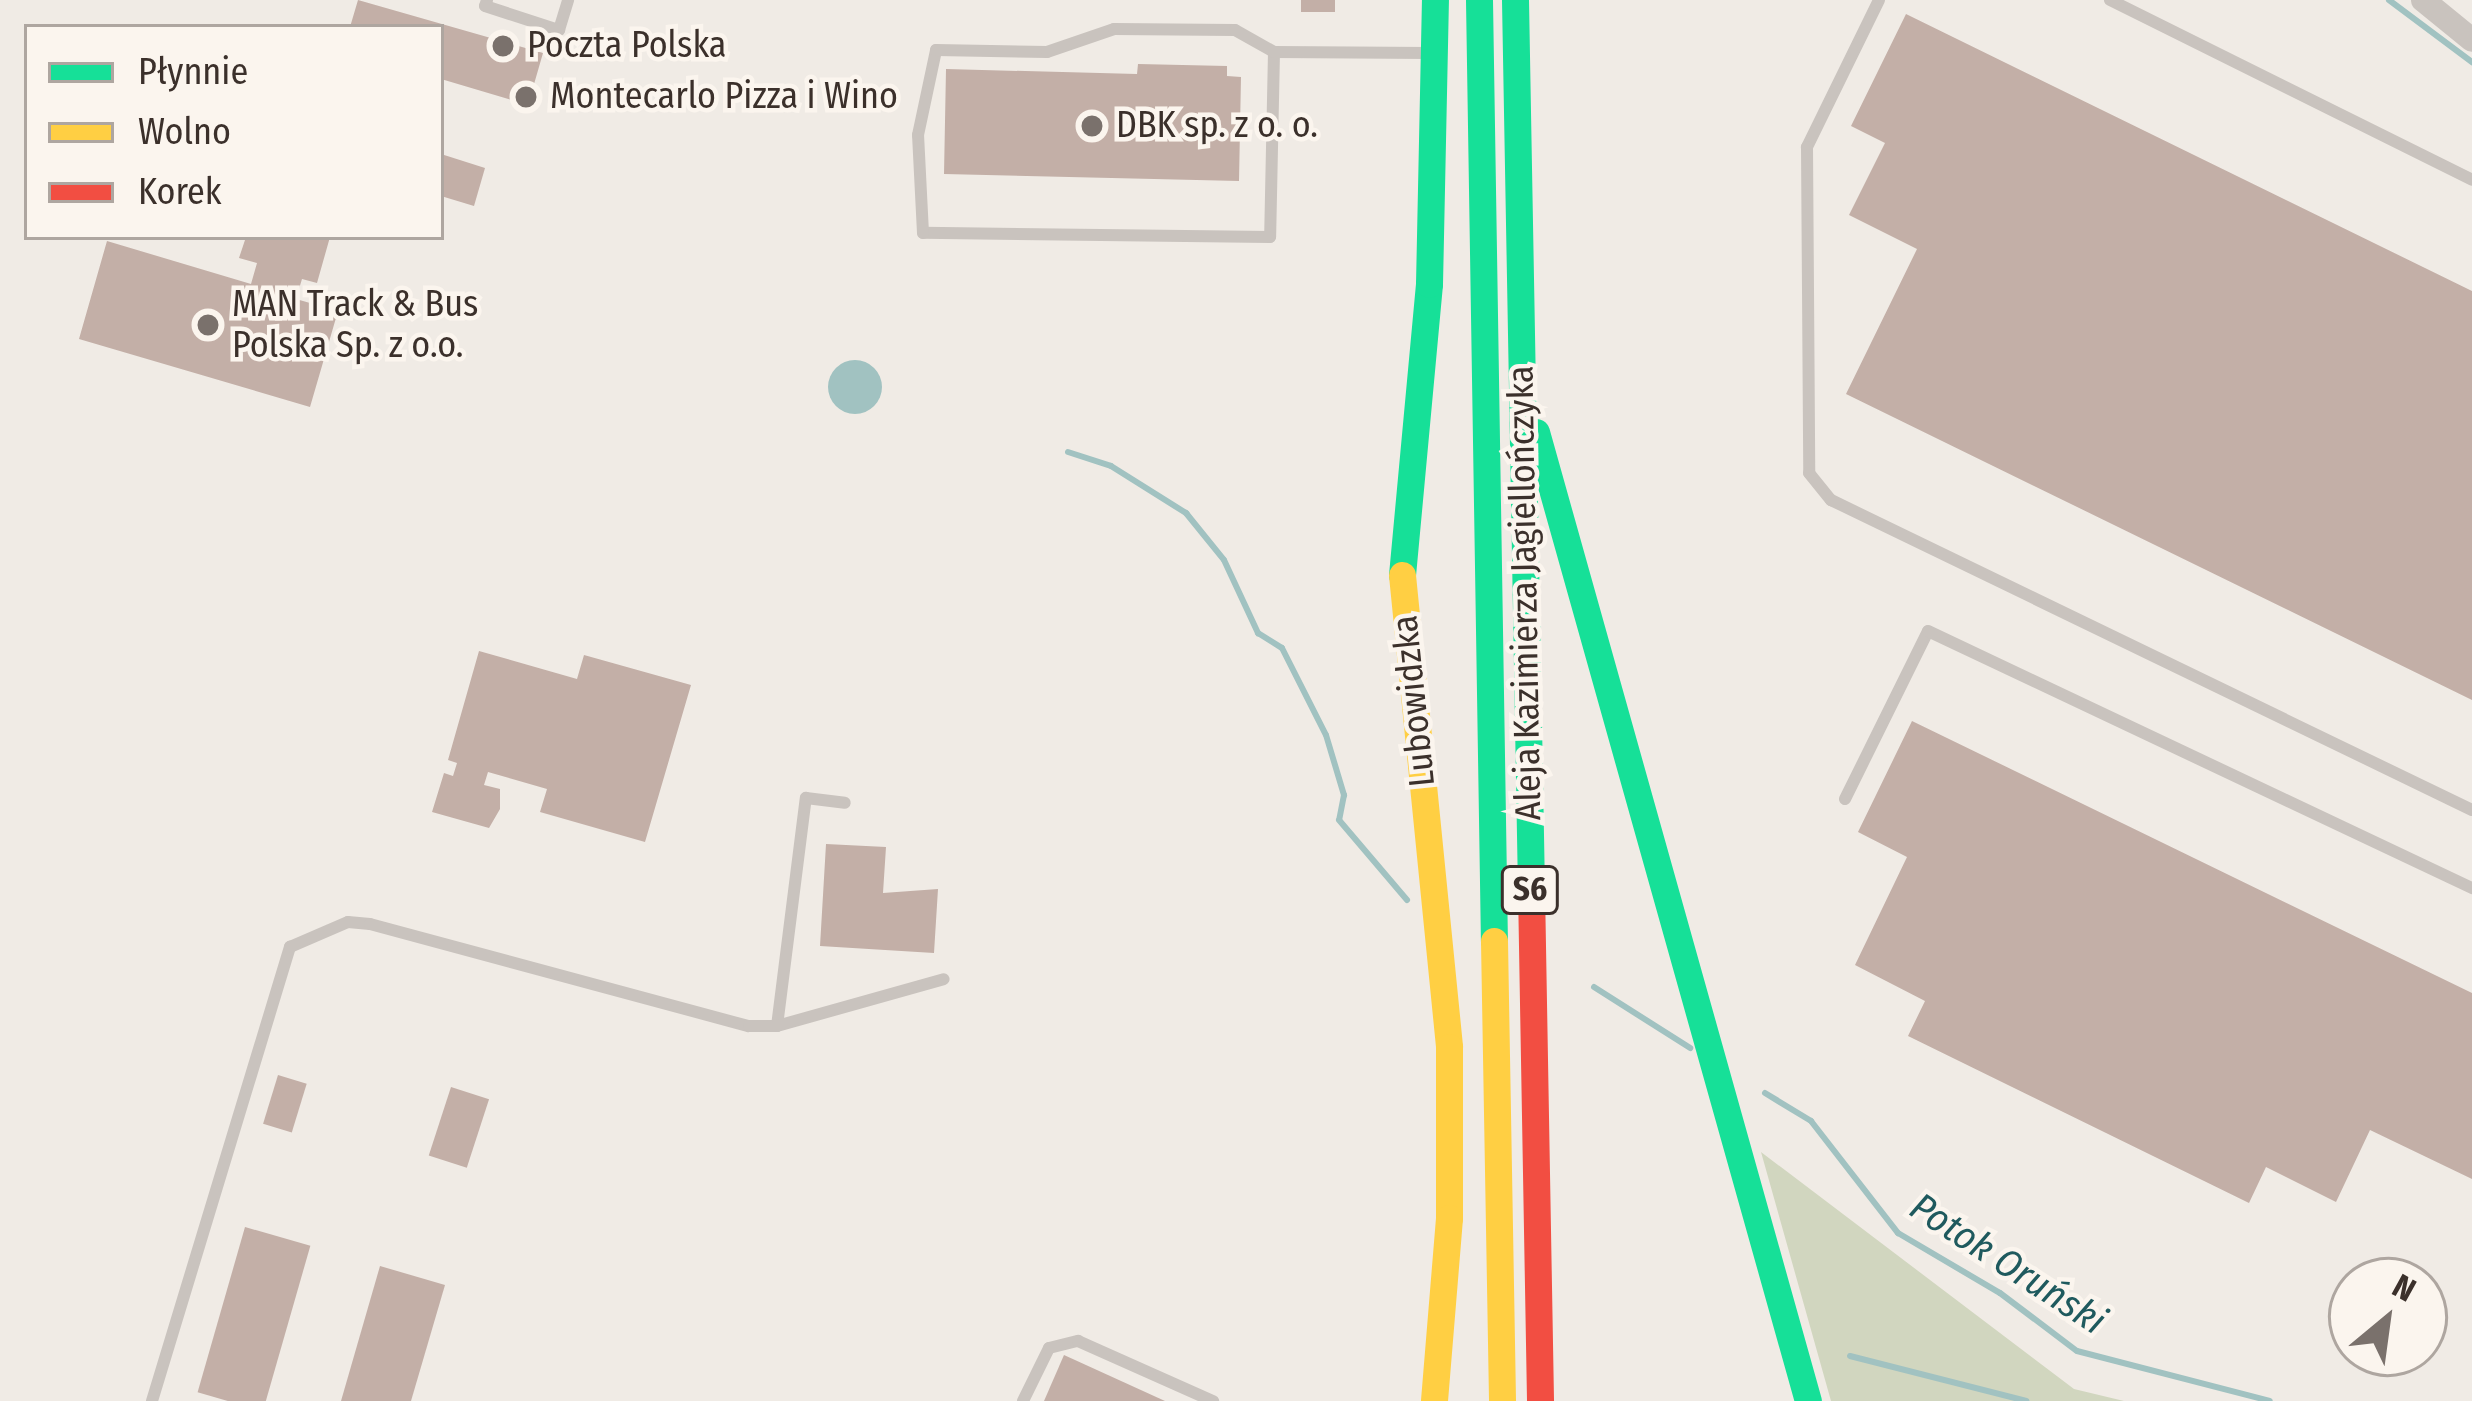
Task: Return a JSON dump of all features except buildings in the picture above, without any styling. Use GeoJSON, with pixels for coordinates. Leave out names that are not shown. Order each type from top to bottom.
{"type":"FeatureCollection","features":[{"type":"Feature","properties":{"kind":"main road","name":"Lubowidzka"},"geometry":{"type":"LineString","coordinates":[[1434,1401],[1449,1218],[1449,1047],[1402,573],[1429,284],[1435,0]]}},
{"type":"Feature","properties":{"kind":"main road","name":"Aleja Kazimierza Jagiellończyka"},"geometry":{"type":"LineString","coordinates":[[1479,0],[1502,1401]]}},
{"type":"Feature","properties":{"kind":"main road","name":"Aleja Kazimierza Jagiellończyka"},"geometry":{"type":"LineString","coordinates":[[1516,0],[1540,1401]]}},
{"type":"Feature","properties":{"kind":"main road"},"geometry":{"type":"LineString","coordinates":[[1520,379],[1808,1401]]}},
{"type":"Feature","properties":{"kind":"street"},"geometry":{"type":"LineString","coordinates":[[2423,0],[2472,40]]}},
{"type":"Feature","properties":{"kind":"lane"},"geometry":{"type":"LineString","coordinates":[[487,0],[485,7],[559,30],[568,0]]}},
{"type":"Feature","properties":{"kind":"lane"},"geometry":{"type":"LineString","coordinates":[[1879,0],[1807,147],[1809,472],[1831,500],[2472,810]]}},
{"type":"Feature","properties":{"kind":"lane"},"geometry":{"type":"LineString","coordinates":[[2110,0],[2472,180]]}},
{"type":"Feature","properties":{"kind":"lane"},"geometry":{"type":"LineString","coordinates":[[1274,52],[1270,237],[922,233],[918,135],[936,50],[1047,52],[1114,29],[1235,31],[1274,52],[1436,53]]}},
{"type":"Feature","properties":{"kind":"lane"},"geometry":{"type":"LineString","coordinates":[[1845,799],[1928,631],[2472,888]]}},
{"type":"Feature","properties":{"kind":"lane"},"geometry":{"type":"LineString","coordinates":[[777,1026],[806,798],[845,803]]}},
{"type":"Feature","properties":{"kind":"lane"},"geometry":{"type":"LineString","coordinates":[[152,1401],[290,947],[348,922],[370,924],[749,1026],[777,1026],[944,980]]}},
{"type":"Feature","properties":{"kind":"lane"},"geometry":{"type":"LineString","coordinates":[[1023,1401],[1049,1348],[1078,1340],[1213,1401]]}},
{"type":"Feature","properties":{"kind":"green space"},"geometry":{"type":"Polygon","coordinates":[[[1761,1152],[2074,1389],[2124,1401],[1831,1401],[1761,1152]]]}},
{"type":"Feature","properties":{"kind":"water"},"geometry":{"type":"Polygon","coordinates":[[[855,360],[874,368],[882,387],[874,406],[855,414],[836,406],[828,387],[836,368],[855,360]]]}},
{"type":"Feature","properties":{"kind":"waterway"},"geometry":{"type":"LineString","coordinates":[[2389,0],[2472,62]]}},
{"type":"Feature","properties":{"kind":"waterway","name":"Potok Oruński"},"geometry":{"type":"LineString","coordinates":[[1068,452],[1111,466],[1186,513],[1224,560],[1258,633],[1282,648],[1326,735],[1344,795],[1339,820],[1407,900]]}},
{"type":"Feature","properties":{"kind":"waterway","name":"Potok Oruński"},"geometry":{"type":"LineString","coordinates":[[1594,987],[1690,1048]]}},
{"type":"Feature","properties":{"kind":"waterway","name":"Potok Oruński"},"geometry":{"type":"LineString","coordinates":[[1765,1093],[1811,1121],[1898,1233],[2000,1293],[2077,1351],[2270,1401]]}},
{"type":"Feature","properties":{"kind":"waterway"},"geometry":{"type":"LineString","coordinates":[[1850,1356],[2026,1401]]}},
{"type":"Feature","properties":{"kind":"traffic: fast"},"geometry":{"type":"LineString","coordinates":[[1402,575],[1429,284],[1435,0]]}},
{"type":"Feature","properties":{"kind":"traffic: fast"},"geometry":{"type":"LineString","coordinates":[[1479,0],[1494,941]]}},
{"type":"Feature","properties":{"kind":"traffic: fast"},"geometry":{"type":"LineString","coordinates":[[1515,0],[1531,889]]}},
{"type":"Feature","properties":{"kind":"traffic: fast"},"geometry":{"type":"LineString","coordinates":[[1536,432],[1808,1401]]}},
{"type":"Feature","properties":{"kind":"traffic: slow"},"geometry":{"type":"LineString","coordinates":[[1402,575],[1449,1047],[1449,1218],[1434,1401]]}},
{"type":"Feature","properties":{"kind":"traffic: slow"},"geometry":{"type":"LineString","coordinates":[[1494,941],[1502,1401]]}},
{"type":"Feature","properties":{"kind":"traffic: jam"},"geometry":{"type":"LineString","coordinates":[[1531,889],[1540,1401]]}},
{"type":"Feature","properties":{"kind":"place","name":"Poczta Polska"},"geometry":{"type":"Point","coordinates":[503,46]}},
{"type":"Feature","properties":{"kind":"place","name":"Montecarlo Pizza i Wino"},"geometry":{"type":"Point","coordinates":[526,97]}},
{"type":"Feature","properties":{"kind":"place","name":"DBK sp. z o. o."},"geometry":{"type":"Point","coordinates":[1092,126]}},
{"type":"Feature","properties":{"kind":"place","name":"MAN Track & Bus Polska Sp. z o.o."},"geometry":{"type":"Point","coordinates":[208,325]}}]}
